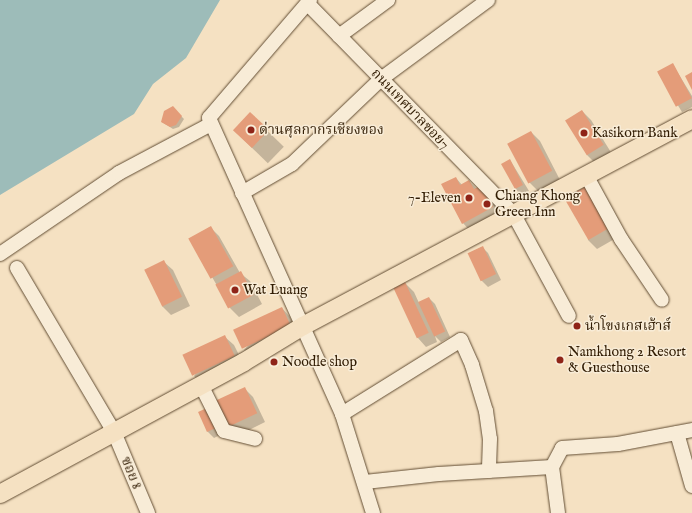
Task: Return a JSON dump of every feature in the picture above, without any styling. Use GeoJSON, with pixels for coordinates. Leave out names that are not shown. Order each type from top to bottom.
{"type":"FeatureCollection","features":[{"type":"Feature","properties":{"kind":"main road"},"geometry":{"type":"LineString","coordinates":[[0,494],[201,385],[303,326],[692,119]]}},
{"type":"Feature","properties":{"kind":"street"},"geometry":{"type":"LineString","coordinates":[[340,36],[388,0]]}},
{"type":"Feature","properties":{"kind":"street"},"geometry":{"type":"LineString","coordinates":[[242,193],[292,164],[381,79],[488,0]]}},
{"type":"Feature","properties":{"kind":"street"},"geometry":{"type":"LineString","coordinates":[[309,2],[209,116],[211,124],[342,414],[365,482],[373,513]]}},
{"type":"Feature","properties":{"kind":"street","name":"ถนนเทศบาลซอย7"},"geometry":{"type":"LineString","coordinates":[[309,2],[381,79],[513,213],[568,316]]}},
{"type":"Feature","properties":{"kind":"street"},"geometry":{"type":"LineString","coordinates":[[0,254],[118,173],[211,124]]}},
{"type":"Feature","properties":{"kind":"street"},"geometry":{"type":"LineString","coordinates":[[586,175],[621,239],[662,300]]}},
{"type":"Feature","properties":{"kind":"street","name":"ซอย 8"},"geometry":{"type":"LineString","coordinates":[[17,268],[114,432],[148,513]]}},
{"type":"Feature","properties":{"kind":"street"},"geometry":{"type":"LineString","coordinates":[[342,414],[461,340],[472,365],[486,411],[490,439],[489,471]]}},
{"type":"Feature","properties":{"kind":"street"},"geometry":{"type":"LineString","coordinates":[[201,385],[224,430],[255,439]]}},
{"type":"Feature","properties":{"kind":"street"},"geometry":{"type":"LineString","coordinates":[[558,513],[552,467],[562,448],[618,444],[692,430]]}},
{"type":"Feature","properties":{"kind":"street"},"geometry":{"type":"LineString","coordinates":[[677,433],[692,486]]}},
{"type":"Feature","properties":{"kind":"street"},"geometry":{"type":"LineString","coordinates":[[365,482],[552,467]]}},
{"type":"Feature","properties":{"kind":"water"},"geometry":{"type":"Polygon","coordinates":[[[0,0],[220,0],[186,58],[153,84],[134,114],[0,195],[0,0]]]}},
{"type":"Feature","properties":{"kind":"building"},"geometry":{"type":"Polygon","coordinates":[[[673,63],[692,98],[676,107],[657,71],[673,63]]]}},
{"type":"Feature","properties":{"kind":"building"},"geometry":{"type":"Polygon","coordinates":[[[692,72],[692,90],[685,76],[692,72]]]}},
{"type":"Feature","properties":{"kind":"building"},"geometry":{"type":"Polygon","coordinates":[[[173,106],[182,116],[176,125],[170,127],[161,122],[164,111],[173,106]]]}},
{"type":"Feature","properties":{"kind":"building","name":"Kasikorn Bank"},"geometry":{"type":"Polygon","coordinates":[[[582,110],[604,145],[587,155],[565,121],[582,110]]]}},
{"type":"Feature","properties":{"kind":"building","name":"ด่านศุลกากรเชียงของ"},"geometry":{"type":"Polygon","coordinates":[[[250,112],[269,130],[252,148],[233,130],[250,112]]]}},
{"type":"Feature","properties":{"kind":"building"},"geometry":{"type":"Polygon","coordinates":[[[531,131],[552,171],[528,183],[507,144],[531,131]]]}},
{"type":"Feature","properties":{"kind":"building"},"geometry":{"type":"Polygon","coordinates":[[[510,159],[523,185],[515,189],[501,164],[510,159]]]}},
{"type":"Feature","properties":{"kind":"building","name":"7-Eleven"},"geometry":{"type":"Polygon","coordinates":[[[456,177],[460,185],[469,180],[474,189],[482,185],[493,207],[462,224],[441,184],[456,177]]]}},
{"type":"Feature","properties":{"kind":"building"},"geometry":{"type":"Polygon","coordinates":[[[586,186],[610,228],[588,240],[564,199],[586,186]]]}},
{"type":"Feature","properties":{"kind":"building"},"geometry":{"type":"Polygon","coordinates":[[[211,226],[233,266],[211,279],[188,239],[211,226]]]}},
{"type":"Feature","properties":{"kind":"building"},"geometry":{"type":"Polygon","coordinates":[[[483,246],[496,274],[481,281],[468,253],[483,246]]]}},
{"type":"Feature","properties":{"kind":"building"},"geometry":{"type":"Polygon","coordinates":[[[164,260],[182,297],[162,306],[144,270],[164,260]]]}},
{"type":"Feature","properties":{"kind":"building","name":"Wat Luang"},"geometry":{"type":"Polygon","coordinates":[[[241,271],[254,295],[228,308],[215,285],[241,271]]]}},
{"type":"Feature","properties":{"kind":"building"},"geometry":{"type":"Polygon","coordinates":[[[405,282],[429,333],[417,338],[393,287],[405,282]]]}},
{"type":"Feature","properties":{"kind":"building"},"geometry":{"type":"Polygon","coordinates":[[[429,297],[445,331],[434,337],[418,302],[429,297]]]}},
{"type":"Feature","properties":{"kind":"building"},"geometry":{"type":"Polygon","coordinates":[[[282,307],[291,326],[242,349],[233,330],[282,307]]]}},
{"type":"Feature","properties":{"kind":"building"},"geometry":{"type":"Polygon","coordinates":[[[225,335],[235,356],[192,376],[182,355],[225,335]]]}},
{"type":"Feature","properties":{"kind":"building"},"geometry":{"type":"Polygon","coordinates":[[[245,387],[257,413],[226,428],[214,401],[245,387]]]}},
{"type":"Feature","properties":{"kind":"building"},"geometry":{"type":"Polygon","coordinates":[[[209,407],[218,427],[207,432],[198,412],[209,407]]]}},
{"type":"Feature","properties":{"kind":"place","name":"ด่านศุลกากรเชียงของ"},"geometry":{"type":"Point","coordinates":[251,130]}},
{"type":"Feature","properties":{"kind":"place","name":"Kasikorn Bank"},"geometry":{"type":"Point","coordinates":[584,133]}},
{"type":"Feature","properties":{"kind":"place","name":"7-Eleven"},"geometry":{"type":"Point","coordinates":[469,198]}},
{"type":"Feature","properties":{"kind":"place","name":"Chiang Khong Green Inn"},"geometry":{"type":"Point","coordinates":[487,204]}},
{"type":"Feature","properties":{"kind":"place","name":"Wat Luang"},"geometry":{"type":"Point","coordinates":[235,290]}},
{"type":"Feature","properties":{"kind":"place","name":"น้ำโขงเกสเฮ้าส์"},"geometry":{"type":"Point","coordinates":[577,326]}},
{"type":"Feature","properties":{"kind":"place","name":"Namkhong 2 Resort & Guesthouse"},"geometry":{"type":"Point","coordinates":[560,360]}},
{"type":"Feature","properties":{"kind":"place","name":"Noodle shop"},"geometry":{"type":"Point","coordinates":[274,362]}}]}
